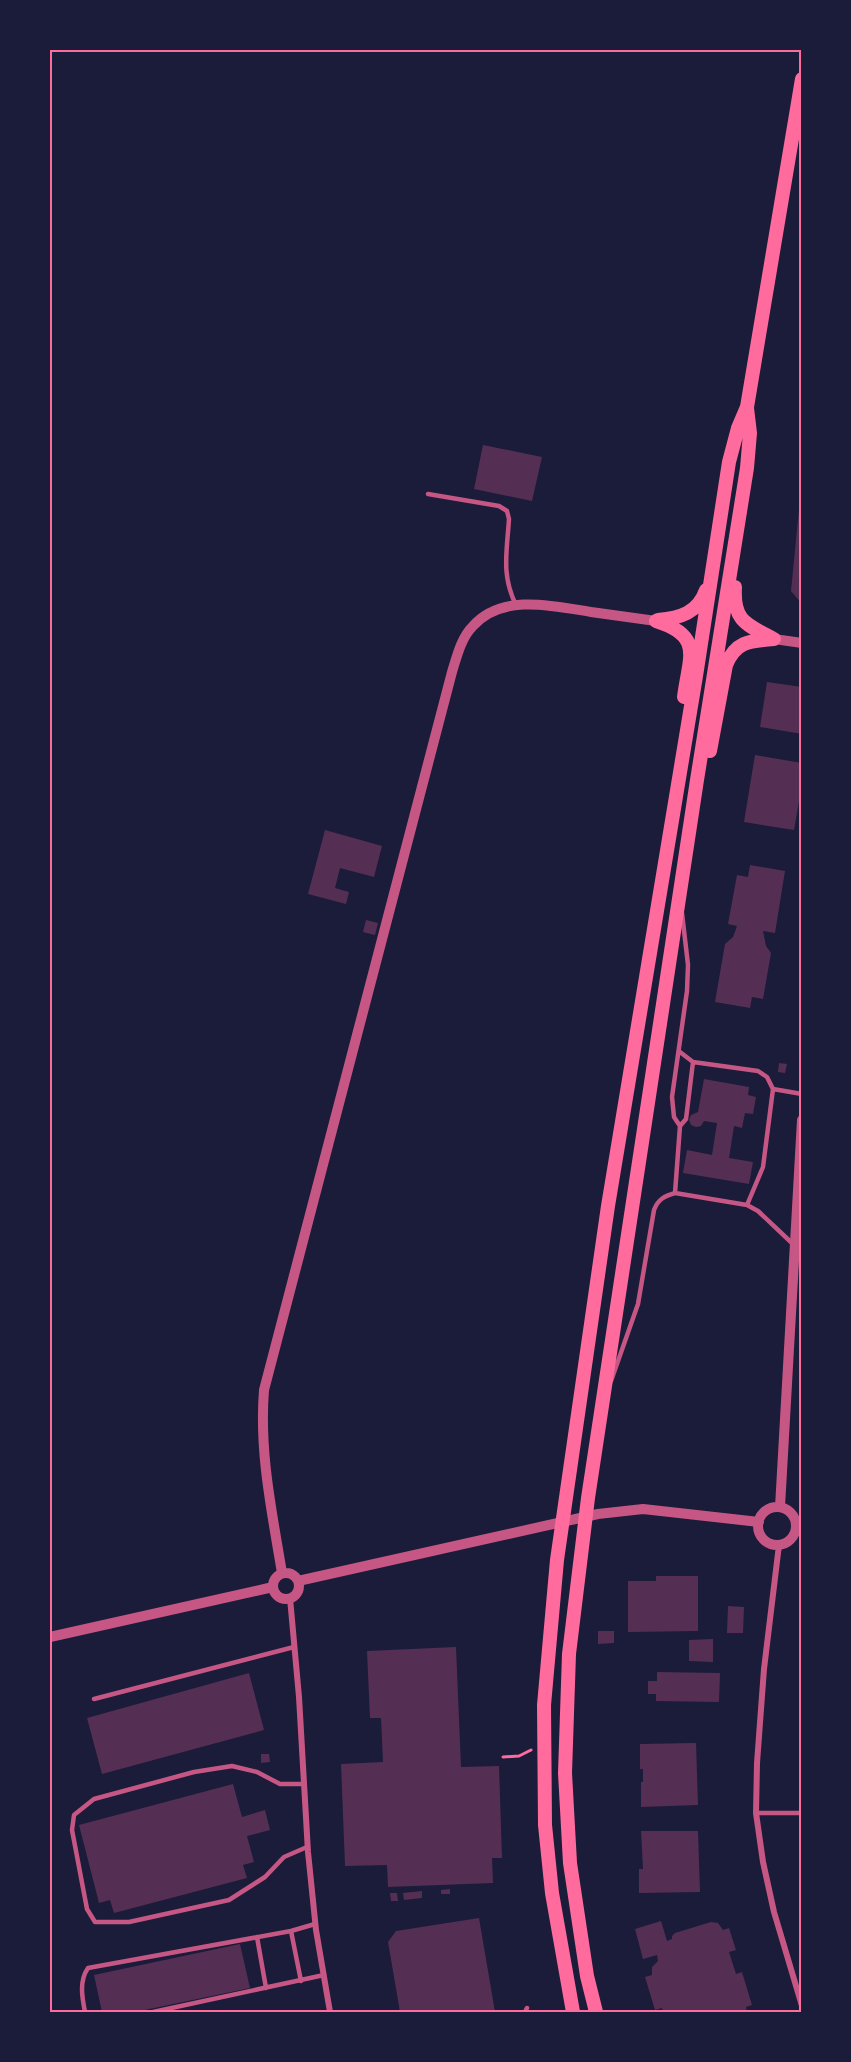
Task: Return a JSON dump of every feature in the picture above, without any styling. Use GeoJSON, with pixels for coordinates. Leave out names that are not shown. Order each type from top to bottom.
{"type":"FeatureCollection","features":[{"type":"Feature","properties":{"kind":"main road"},"geometry":{"type":"LineString","coordinates":[[573,2013],[554,1905],[545,1825],[544,1739],[547,1670],[557,1560],[608,1206],[717,552],[729,462],[738,428],[747,407],[801,80]]}},
{"type":"Feature","properties":{"kind":"main road"},"geometry":{"type":"LineString","coordinates":[[596,2013],[587,1976],[570,1863],[565,1773],[569,1654],[601,1409],[747,468],[750,433],[747,407]]}},
{"type":"Feature","properties":{"kind":"main road"},"geometry":{"type":"LineString","coordinates":[[735,544],[737,563],[734,603],[737,615],[751,628],[774,639]]}},
{"type":"Feature","properties":{"kind":"main road"},"geometry":{"type":"LineString","coordinates":[[656,621],[683,616],[699,605],[705,594],[717,552]]}},
{"type":"Feature","properties":{"kind":"main road"},"geometry":{"type":"LineString","coordinates":[[656,621],[680,630],[690,647],[675,755],[680,771]]}},
{"type":"Feature","properties":{"kind":"main road"},"geometry":{"type":"LineString","coordinates":[[697,780],[709,755],[729,656],[745,643],[774,639]]}},
{"type":"Feature","properties":{"kind":"street"},"geometry":{"type":"LineString","coordinates":[[282,1573],[262,1438],[264,1390],[460,648],[473,625],[487,615],[516,605],[550,606],[656,621]]}},
{"type":"Feature","properties":{"kind":"street"},"geometry":{"type":"LineString","coordinates":[[774,639],[801,643]]}},
{"type":"Feature","properties":{"kind":"street"},"geometry":{"type":"LineString","coordinates":[[780,1508],[798,1245],[801,1120]]}},
{"type":"Feature","properties":{"kind":"street"},"geometry":{"type":"LineString","coordinates":[[780,1508],[786,1509],[794,1517],[799,1529],[790,1539],[779,1545],[763,1538],[758,1528],[764,1512],[780,1508]]}},
{"type":"Feature","properties":{"kind":"street"},"geometry":{"type":"LineString","coordinates":[[298,1581],[598,1514],[643,1509],[759,1522]]}},
{"type":"Feature","properties":{"kind":"street"},"geometry":{"type":"LineString","coordinates":[[779,1545],[764,1669],[756,1813],[763,1862],[774,1911],[801,2006]]}},
{"type":"Feature","properties":{"kind":"street"},"geometry":{"type":"LineString","coordinates":[[290,1598],[279,1597],[273,1587],[274,1578],[282,1573],[293,1575],[298,1581],[298,1589],[290,1598],[299,1697],[307,1847],[315,1924],[330,2013]]}},
{"type":"Feature","properties":{"kind":"street"},"geometry":{"type":"LineString","coordinates":[[50,1637],[273,1587]]}},
{"type":"Feature","properties":{"kind":"lane"},"geometry":{"type":"LineString","coordinates":[[428,494],[499,506],[507,511],[509,519],[506,575],[508,587],[516,605]]}},
{"type":"Feature","properties":{"kind":"lane"},"geometry":{"type":"LineString","coordinates":[[680,892],[688,965],[687,991],[672,1097],[674,1117],[680,1126]]}},
{"type":"Feature","properties":{"kind":"lane"},"geometry":{"type":"LineString","coordinates":[[679,1052],[693,1062],[758,1071],[767,1077],[773,1089],[763,1167],[747,1205]]}},
{"type":"Feature","properties":{"kind":"lane"},"geometry":{"type":"LineString","coordinates":[[675,1193],[680,1126],[686,1119],[693,1062]]}},
{"type":"Feature","properties":{"kind":"lane"},"geometry":{"type":"LineString","coordinates":[[773,1089],[801,1094]]}},
{"type":"Feature","properties":{"kind":"lane"},"geometry":{"type":"LineString","coordinates":[[601,1409],[638,1304],[654,1210],[657,1203],[664,1197],[675,1193],[747,1205],[758,1211],[798,1245]]}},
{"type":"Feature","properties":{"kind":"lane"},"geometry":{"type":"LineString","coordinates":[[94,1699],[294,1647]]}},
{"type":"Feature","properties":{"kind":"lane"},"geometry":{"type":"LineString","coordinates":[[304,1784],[280,1784],[257,1772],[232,1766],[194,1772],[94,1799],[74,1815],[72,1830],[87,1909],[95,1922],[129,1922],[230,1900],[266,1877],[284,1857],[307,1847]]}},
{"type":"Feature","properties":{"kind":"lane"},"geometry":{"type":"LineString","coordinates":[[756,1813],[801,1813]]}},
{"type":"Feature","properties":{"kind":"lane"},"geometry":{"type":"LineString","coordinates":[[85,2013],[82,1976],[88,1968],[291,1931],[315,1924]]}},
{"type":"Feature","properties":{"kind":"lane"},"geometry":{"type":"LineString","coordinates":[[291,1931],[301,1981]]}},
{"type":"Feature","properties":{"kind":"lane"},"geometry":{"type":"LineString","coordinates":[[257,1937],[266,1988]]}},
{"type":"Feature","properties":{"kind":"lane"},"geometry":{"type":"LineString","coordinates":[[153,2013],[324,1976]]}},
{"type":"Feature","properties":{"kind":"path"},"geometry":{"type":"LineString","coordinates":[[503,1757],[528,1753],[544,1739]]}},
{"type":"Feature","properties":{"kind":"building"},"geometry":{"type":"Polygon","coordinates":[[[483,445],[542,457],[532,501],[474,489],[483,445]]]}},
{"type":"Feature","properties":{"kind":"building"},"geometry":{"type":"Polygon","coordinates":[[[800,499],[802,499],[802,604],[791,591],[800,499]]]}},
{"type":"Feature","properties":{"kind":"building"},"geometry":{"type":"Polygon","coordinates":[[[767,682],[802,687],[802,734],[760,727],[767,682]]]}},
{"type":"Feature","properties":{"kind":"building"},"geometry":{"type":"Polygon","coordinates":[[[755,755],[802,763],[802,784],[794,830],[744,822],[755,755]]]}},
{"type":"Feature","properties":{"kind":"building"},"geometry":{"type":"Polygon","coordinates":[[[325,830],[382,846],[374,877],[340,868],[335,888],[349,892],[346,904],[308,894],[325,830]]]}},
{"type":"Feature","properties":{"kind":"building"},"geometry":{"type":"Polygon","coordinates":[[[750,865],[785,871],[775,933],[763,931],[766,946],[771,953],[763,999],[752,997],[750,1008],[715,1002],[725,944],[733,937],[737,926],[728,924],[737,875],[748,877],[750,865]]]}},
{"type":"Feature","properties":{"kind":"building"},"geometry":{"type":"Polygon","coordinates":[[[366,920],[378,923],[375,935],[363,932],[366,920]]]}},
{"type":"Feature","properties":{"kind":"building"},"geometry":{"type":"Polygon","coordinates":[[[779,1063],[787,1064],[785,1073],[778,1072],[779,1063]]]}},
{"type":"Feature","properties":{"kind":"building"},"geometry":{"type":"Polygon","coordinates":[[[704,1079],[749,1087],[748,1095],[756,1097],[753,1114],[745,1113],[742,1128],[734,1126],[729,1158],[753,1162],[749,1184],[683,1173],[687,1150],[712,1155],[717,1123],[704,1121],[701,1126],[696,1127],[691,1125],[689,1120],[691,1115],[698,1112],[704,1079]]]}},
{"type":"Feature","properties":{"kind":"building"},"geometry":{"type":"Polygon","coordinates":[[[656,1576],[698,1576],[698,1631],[628,1632],[628,1581],[656,1581],[656,1576]]]}},
{"type":"Feature","properties":{"kind":"building"},"geometry":{"type":"Polygon","coordinates":[[[728,1606],[744,1607],[743,1633],[727,1633],[728,1606]]]}},
{"type":"Feature","properties":{"kind":"building"},"geometry":{"type":"Polygon","coordinates":[[[598,1631],[614,1631],[614,1643],[598,1644],[598,1631]]]}},
{"type":"Feature","properties":{"kind":"building"},"geometry":{"type":"Polygon","coordinates":[[[713,1639],[713,1662],[689,1661],[689,1640],[713,1639]]]}},
{"type":"Feature","properties":{"kind":"building"},"geometry":{"type":"Polygon","coordinates":[[[456,1647],[461,1767],[499,1766],[502,1858],[492,1858],[493,1883],[388,1887],[387,1865],[345,1866],[341,1764],[383,1762],[381,1718],[370,1718],[367,1651],[456,1647]]]}},
{"type":"Feature","properties":{"kind":"building"},"geometry":{"type":"Polygon","coordinates":[[[657,1672],[720,1673],[719,1702],[656,1701],[656,1694],[648,1694],[648,1681],[657,1681],[657,1672]]]}},
{"type":"Feature","properties":{"kind":"building"},"geometry":{"type":"Polygon","coordinates":[[[249,1673],[264,1730],[102,1774],[87,1718],[249,1673]]]}},
{"type":"Feature","properties":{"kind":"building"},"geometry":{"type":"Polygon","coordinates":[[[696,1743],[698,1805],[641,1807],[643,1769],[640,1769],[640,1744],[696,1743]]]}},
{"type":"Feature","properties":{"kind":"building"},"geometry":{"type":"Polygon","coordinates":[[[261,1754],[269,1754],[270,1762],[261,1763],[261,1754]]]}},
{"type":"Feature","properties":{"kind":"building"},"geometry":{"type":"Polygon","coordinates":[[[233,1784],[242,1817],[265,1810],[270,1830],[247,1836],[254,1862],[243,1865],[247,1878],[114,1913],[110,1900],[99,1903],[79,1825],[233,1784]]]}},
{"type":"Feature","properties":{"kind":"building"},"geometry":{"type":"Polygon","coordinates":[[[641,1831],[698,1831],[700,1892],[639,1893],[639,1869],[643,1869],[641,1831]]]}},
{"type":"Feature","properties":{"kind":"building"},"geometry":{"type":"Polygon","coordinates":[[[450,1889],[450,1894],[441,1894],[441,1890],[450,1889]]]}},
{"type":"Feature","properties":{"kind":"building"},"geometry":{"type":"Polygon","coordinates":[[[422,1891],[422,1898],[404,1900],[403,1893],[422,1891]]]}},
{"type":"Feature","properties":{"kind":"building"},"geometry":{"type":"Polygon","coordinates":[[[390,1893],[397,1893],[398,1901],[391,1901],[390,1893]]]}},
{"type":"Feature","properties":{"kind":"building"},"geometry":{"type":"Polygon","coordinates":[[[479,1918],[495,2012],[400,2012],[388,1942],[396,1931],[479,1918]]]}},
{"type":"Feature","properties":{"kind":"building"},"geometry":{"type":"Polygon","coordinates":[[[661,1921],[667,1941],[672,1939],[675,1933],[711,1922],[718,1923],[723,1930],[729,1928],[736,1950],[729,1952],[736,1974],[742,1972],[752,2005],[746,2007],[747,2012],[663,2012],[662,2008],[655,2010],[645,1977],[652,1975],[652,1967],[658,1961],[657,1955],[643,1959],[635,1929],[661,1921]]]}},
{"type":"Feature","properties":{"kind":"building"},"geometry":{"type":"Polygon","coordinates":[[[240,1944],[250,1988],[135,2012],[102,2012],[94,1975],[240,1944]]]}}]}
